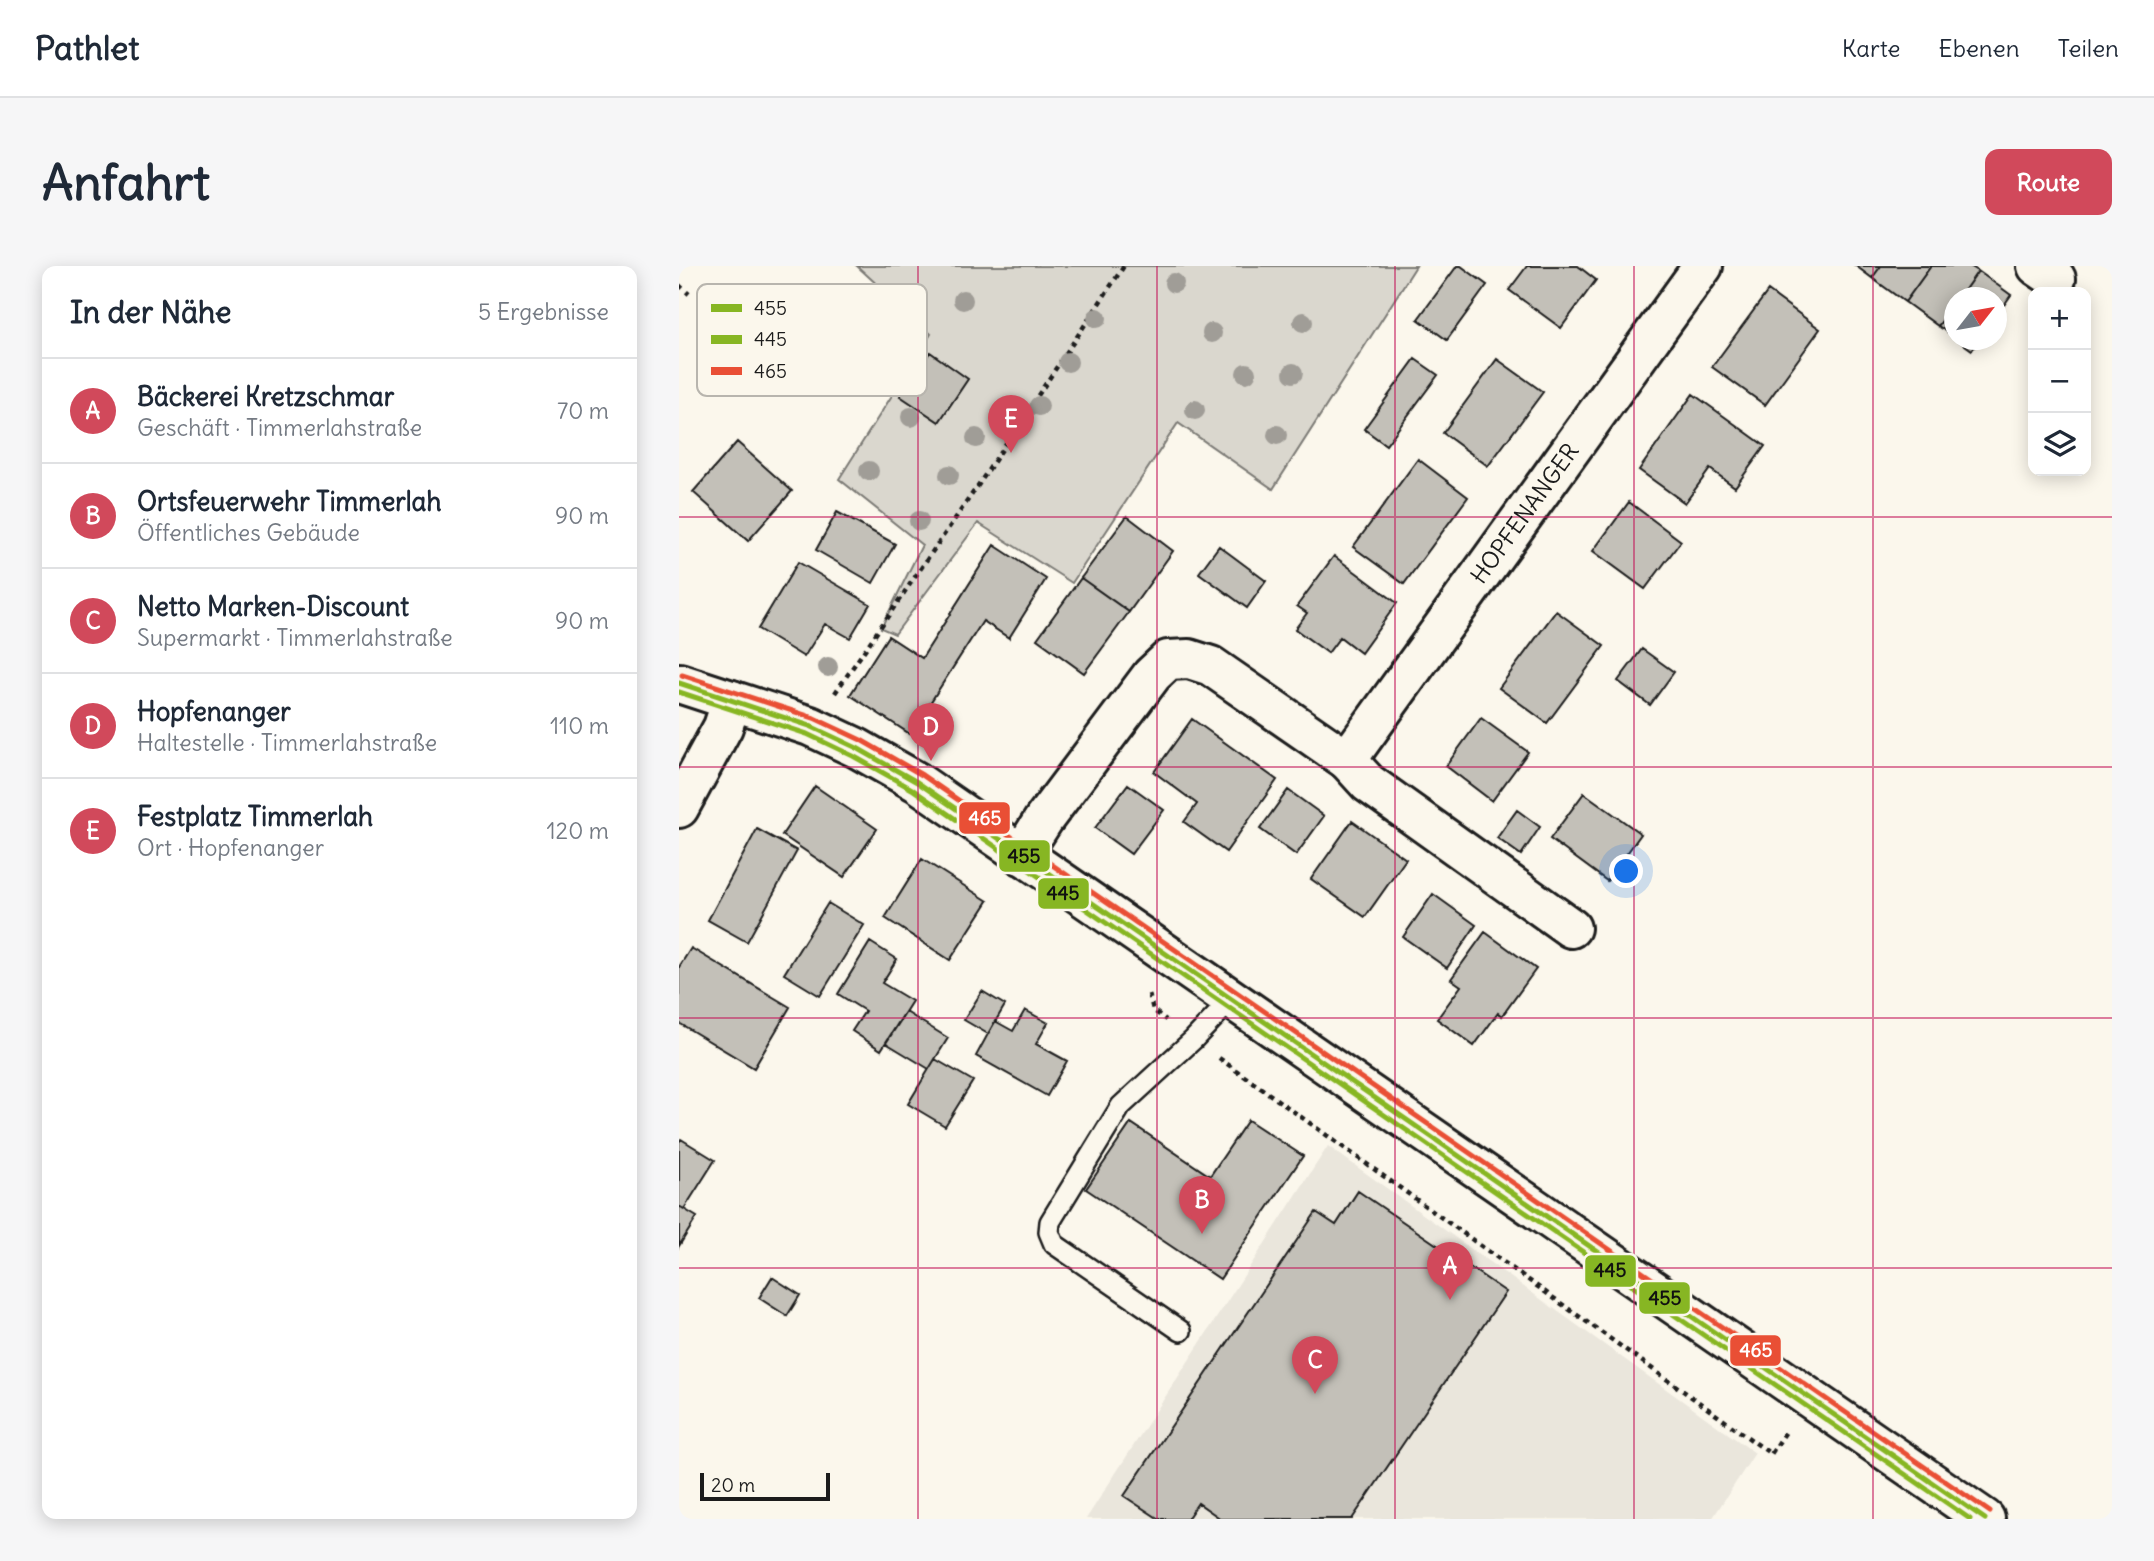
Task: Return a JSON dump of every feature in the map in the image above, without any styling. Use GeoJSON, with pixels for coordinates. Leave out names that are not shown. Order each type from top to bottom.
{"type":"FeatureCollection","features":[{"type":"Feature","properties":{"kind":"main road","name":"HOPFENANGER"},"geometry":{"type":"LineString","coordinates":[[1347,760],[1703,266]]}},
{"type":"Feature","properties":{"kind":"main road"},"geometry":{"type":"LineString","coordinates":[[1021,855],[1044,819],[1152,675],[1168,660],[1189,659],[1211,666],[1347,760],[1368,783],[1571,928]]}},
{"type":"Feature","properties":{"kind":"main road"},"geometry":{"type":"LineString","coordinates":[[679,683],[810,726],[857,748],[917,782],[1230,1001],[1985,1519]]}},
{"type":"Feature","properties":{"kind":"main road"},"geometry":{"type":"LineString","coordinates":[[679,808],[723,727],[732,700]]}},
{"type":"Feature","properties":{"kind":"lane"},"geometry":{"type":"LineString","coordinates":[[1181,1331],[1055,1244],[1049,1232],[1050,1222],[1121,1106],[1193,1040],[1230,1001]]}},
{"type":"Feature","properties":{"kind":"path"},"geometry":{"type":"LineString","coordinates":[[829,702],[1124,266]]}},
{"type":"Feature","properties":{"kind":"path"},"geometry":{"type":"LineString","coordinates":[[679,285],[689,294]]}},
{"type":"Feature","properties":{"kind":"path"},"geometry":{"type":"LineString","coordinates":[[1148,988],[1153,1010],[1193,1040],[1771,1454],[1790,1426],[1805,1396]]}},
{"type":"Feature","properties":{"kind":"shaded area"},"geometry":{"type":"Polygon","coordinates":[[[857,266],[1416,266],[1273,489],[1178,423],[1072,583],[978,523],[895,634],[881,628],[922,545],[839,479],[892,396],[927,396],[927,340],[931,334],[927,330],[927,284],[877,284],[857,266]]]}},
{"type":"Feature","properties":{"kind":"shaded area"},"geometry":{"type":"Polygon","coordinates":[[[1328,1146],[1755,1453],[1712,1519],[1086,1519],[1328,1146]]]}},
{"type":"Feature","properties":{"kind":"building"},"geometry":{"type":"Polygon","coordinates":[[[1457,266],[1461,266],[1487,285],[1447,340],[1418,319],[1457,266]]]}},
{"type":"Feature","properties":{"kind":"building"},"geometry":{"type":"Polygon","coordinates":[[[1527,266],[1578,266],[1596,280],[1561,328],[1509,290],[1527,266]]]}},
{"type":"Feature","properties":{"kind":"building"},"geometry":{"type":"Polygon","coordinates":[[[1856,266],[1881,266],[1872,278],[1856,266]]]}},
{"type":"Feature","properties":{"kind":"building"},"geometry":{"type":"Polygon","coordinates":[[[1881,266],[1931,266],[1905,302],[1872,278],[1881,266]]]}},
{"type":"Feature","properties":{"kind":"building"},"geometry":{"type":"Polygon","coordinates":[[[1931,266],[1970,266],[1978,271],[1967,287],[1944,287],[1944,318],[1938,326],[1905,302],[1931,266]]]}},
{"type":"Feature","properties":{"kind":"building"},"geometry":{"type":"Polygon","coordinates":[[[1978,271],[2000,287],[1967,287],[1978,271]]]}},
{"type":"Feature","properties":{"kind":"building"},"geometry":{"type":"Polygon","coordinates":[[[1768,291],[1820,329],[1765,405],[1712,367],[1768,291]]]}},
{"type":"Feature","properties":{"kind":"building"},"geometry":{"type":"Polygon","coordinates":[[[1944,318],[1944,330],[1938,326],[1944,318]]]}},
{"type":"Feature","properties":{"kind":"building"},"geometry":{"type":"Polygon","coordinates":[[[930,352],[968,379],[939,422],[900,396],[927,396],[927,356],[930,352]]]}},
{"type":"Feature","properties":{"kind":"building"},"geometry":{"type":"Polygon","coordinates":[[[1415,359],[1438,375],[1386,445],[1364,429],[1415,359]]]}},
{"type":"Feature","properties":{"kind":"building"},"geometry":{"type":"Polygon","coordinates":[[[1497,359],[1543,392],[1488,466],[1443,433],[1497,359]]]}},
{"type":"Feature","properties":{"kind":"building"},"geometry":{"type":"Polygon","coordinates":[[[1693,394],[1765,446],[1735,487],[1710,469],[1685,503],[1639,470],[1693,394]]]}},
{"type":"Feature","properties":{"kind":"building"},"geometry":{"type":"Polygon","coordinates":[[[737,442],[792,491],[748,541],[693,492],[737,442]]]}},
{"type":"Feature","properties":{"kind":"building"},"geometry":{"type":"Polygon","coordinates":[[[1418,459],[1468,497],[1404,584],[1353,547],[1418,459]]]}},
{"type":"Feature","properties":{"kind":"building"},"geometry":{"type":"Polygon","coordinates":[[[1629,502],[1681,541],[1645,589],[1593,551],[1629,502]]]}},
{"type":"Feature","properties":{"kind":"building"},"geometry":{"type":"Polygon","coordinates":[[[837,512],[895,544],[873,583],[816,550],[837,512]]]}},
{"type":"Feature","properties":{"kind":"building"},"geometry":{"type":"Polygon","coordinates":[[[1127,516],[1173,551],[1129,612],[1081,578],[1127,516]]]}},
{"type":"Feature","properties":{"kind":"building"},"geometry":{"type":"Polygon","coordinates":[[[994,545],[1046,579],[1009,638],[983,621],[910,734],[850,695],[888,636],[922,658],[994,545]]]}},
{"type":"Feature","properties":{"kind":"building"},"geometry":{"type":"Polygon","coordinates":[[[1219,546],[1266,581],[1247,608],[1199,573],[1219,546]]]}},
{"type":"Feature","properties":{"kind":"building"},"geometry":{"type":"Polygon","coordinates":[[[1334,556],[1397,603],[1361,653],[1340,637],[1328,653],[1295,629],[1307,613],[1297,606],[1334,556]]]}},
{"type":"Feature","properties":{"kind":"building"},"geometry":{"type":"Polygon","coordinates":[[[798,562],[870,604],[850,638],[825,624],[804,657],[758,629],[798,562]]]}},
{"type":"Feature","properties":{"kind":"building"},"geometry":{"type":"Polygon","coordinates":[[[1081,578],[1129,612],[1084,673],[1037,639],[1081,578]]]}},
{"type":"Feature","properties":{"kind":"building"},"geometry":{"type":"Polygon","coordinates":[[[1556,611],[1604,646],[1547,723],[1499,688],[1556,611]]]}},
{"type":"Feature","properties":{"kind":"building"},"geometry":{"type":"Polygon","coordinates":[[[1642,649],[1674,672],[1650,705],[1618,681],[1642,649]]]}},
{"type":"Feature","properties":{"kind":"building"},"geometry":{"type":"Polygon","coordinates":[[[1481,718],[1528,752],[1492,801],[1446,766],[1481,718]]]}},
{"type":"Feature","properties":{"kind":"building"},"geometry":{"type":"Polygon","coordinates":[[[1192,719],[1277,780],[1226,852],[1184,822],[1197,804],[1154,772],[1192,719]]]}},
{"type":"Feature","properties":{"kind":"building"},"geometry":{"type":"Polygon","coordinates":[[[1128,784],[1164,810],[1131,854],[1095,828],[1128,784]]]}},
{"type":"Feature","properties":{"kind":"building"},"geometry":{"type":"Polygon","coordinates":[[[815,786],[877,829],[844,877],[782,835],[815,786]]]}},
{"type":"Feature","properties":{"kind":"building"},"geometry":{"type":"Polygon","coordinates":[[[1288,790],[1324,816],[1296,855],[1260,829],[1288,790]]]}},
{"type":"Feature","properties":{"kind":"building"},"geometry":{"type":"Polygon","coordinates":[[[1584,793],[1641,834],[1607,881],[1550,839],[1584,793]]]}},
{"type":"Feature","properties":{"kind":"building"},"geometry":{"type":"Polygon","coordinates":[[[1517,810],[1540,827],[1521,855],[1497,838],[1517,810]]]}},
{"type":"Feature","properties":{"kind":"building"},"geometry":{"type":"Polygon","coordinates":[[[1352,821],[1406,859],[1365,917],[1311,879],[1352,821]]]}},
{"type":"Feature","properties":{"kind":"building"},"geometry":{"type":"Polygon","coordinates":[[[757,829],[797,851],[747,942],[708,920],[757,829]]]}},
{"type":"Feature","properties":{"kind":"building"},"geometry":{"type":"Polygon","coordinates":[[[922,859],[988,901],[950,960],[885,918],[922,859]]]}},
{"type":"Feature","properties":{"kind":"building"},"geometry":{"type":"Polygon","coordinates":[[[1433,894],[1476,925],[1447,968],[1403,937],[1433,894]]]}},
{"type":"Feature","properties":{"kind":"building"},"geometry":{"type":"Polygon","coordinates":[[[828,903],[864,925],[820,996],[784,974],[828,903]]]}},
{"type":"Feature","properties":{"kind":"building"},"geometry":{"type":"Polygon","coordinates":[[[1485,932],[1536,969],[1502,1016],[1498,1013],[1474,1046],[1437,1019],[1461,986],[1451,979],[1485,932]]]}},
{"type":"Feature","properties":{"kind":"building"},"geometry":{"type":"Polygon","coordinates":[[[870,942],[897,959],[882,983],[912,1001],[881,1050],[852,1031],[865,1011],[838,994],[870,942]]]}},
{"type":"Feature","properties":{"kind":"building"},"geometry":{"type":"Polygon","coordinates":[[[691,948],[790,1007],[754,1068],[679,1023],[679,967],[691,948]]]}},
{"type":"Feature","properties":{"kind":"building"},"geometry":{"type":"Polygon","coordinates":[[[982,991],[1005,1005],[988,1034],[964,1020],[982,991]]]}},
{"type":"Feature","properties":{"kind":"building"},"geometry":{"type":"Polygon","coordinates":[[[1025,1010],[1048,1023],[1036,1044],[1067,1061],[1047,1096],[976,1056],[995,1021],[1013,1031],[1025,1010]]]}},
{"type":"Feature","properties":{"kind":"building"},"geometry":{"type":"Polygon","coordinates":[[[906,1012],[948,1038],[929,1069],[886,1043],[906,1012]]]}},
{"type":"Feature","properties":{"kind":"building"},"geometry":{"type":"Polygon","coordinates":[[[935,1059],[973,1081],[945,1126],[908,1104],[935,1059]]]}},
{"type":"Feature","properties":{"kind":"building"},"geometry":{"type":"Polygon","coordinates":[[[1248,1120],[1303,1156],[1220,1279],[1086,1189],[1131,1123],[1210,1176],[1248,1120]]]}},
{"type":"Feature","properties":{"kind":"building"},"geometry":{"type":"Polygon","coordinates":[[[681,1139],[715,1160],[684,1209],[679,1206],[681,1139]]]}},
{"type":"Feature","properties":{"kind":"building"},"geometry":{"type":"Polygon","coordinates":[[[1358,1191],[1506,1292],[1352,1519],[1221,1519],[1198,1503],[1187,1519],[1159,1519],[1124,1496],[1316,1212],[1336,1225],[1358,1191]]]}},
{"type":"Feature","properties":{"kind":"building"},"geometry":{"type":"Polygon","coordinates":[[[679,1206],[697,1217],[679,1246],[679,1206]]]}},
{"type":"Feature","properties":{"kind":"building"},"geometry":{"type":"Polygon","coordinates":[[[772,1277],[800,1295],[787,1316],[759,1298],[772,1277]]]}},
{"type":"Feature","properties":{"kind":"transit line","name":"465"},"geometry":{"type":"LineString","coordinates":[[682,675],[814,718],[861,740],[922,775],[1990,1512]]}},
{"type":"Feature","properties":{"kind":"transit line","name":"455"},"geometry":{"type":"LineString","coordinates":[[679,683],[810,726],[857,748],[917,782],[1985,1519]]}},
{"type":"Feature","properties":{"kind":"transit line","name":"445"},"geometry":{"type":"LineString","coordinates":[[679,692],[807,734],[912,789],[1970,1519]]}},
{"type":"Feature","properties":{"kind":"place","name":"Festplatz Timmerlah"},"geometry":{"type":"Point","coordinates":[1011,453]}},
{"type":"Feature","properties":{"kind":"place","name":"Hopfenanger"},"geometry":{"type":"Point","coordinates":[931,761]}},
{"type":"Feature","properties":{"kind":"place","name":"Ortsfeuerwehr Timmerlah"},"geometry":{"type":"Point","coordinates":[1202,1234]}},
{"type":"Feature","properties":{"kind":"place","name":"Bäckerei Kretzschmar"},"geometry":{"type":"Point","coordinates":[1450,1300]}},
{"type":"Feature","properties":{"kind":"place","name":"Netto Marken-Discount"},"geometry":{"type":"Point","coordinates":[1315,1394]}}]}
